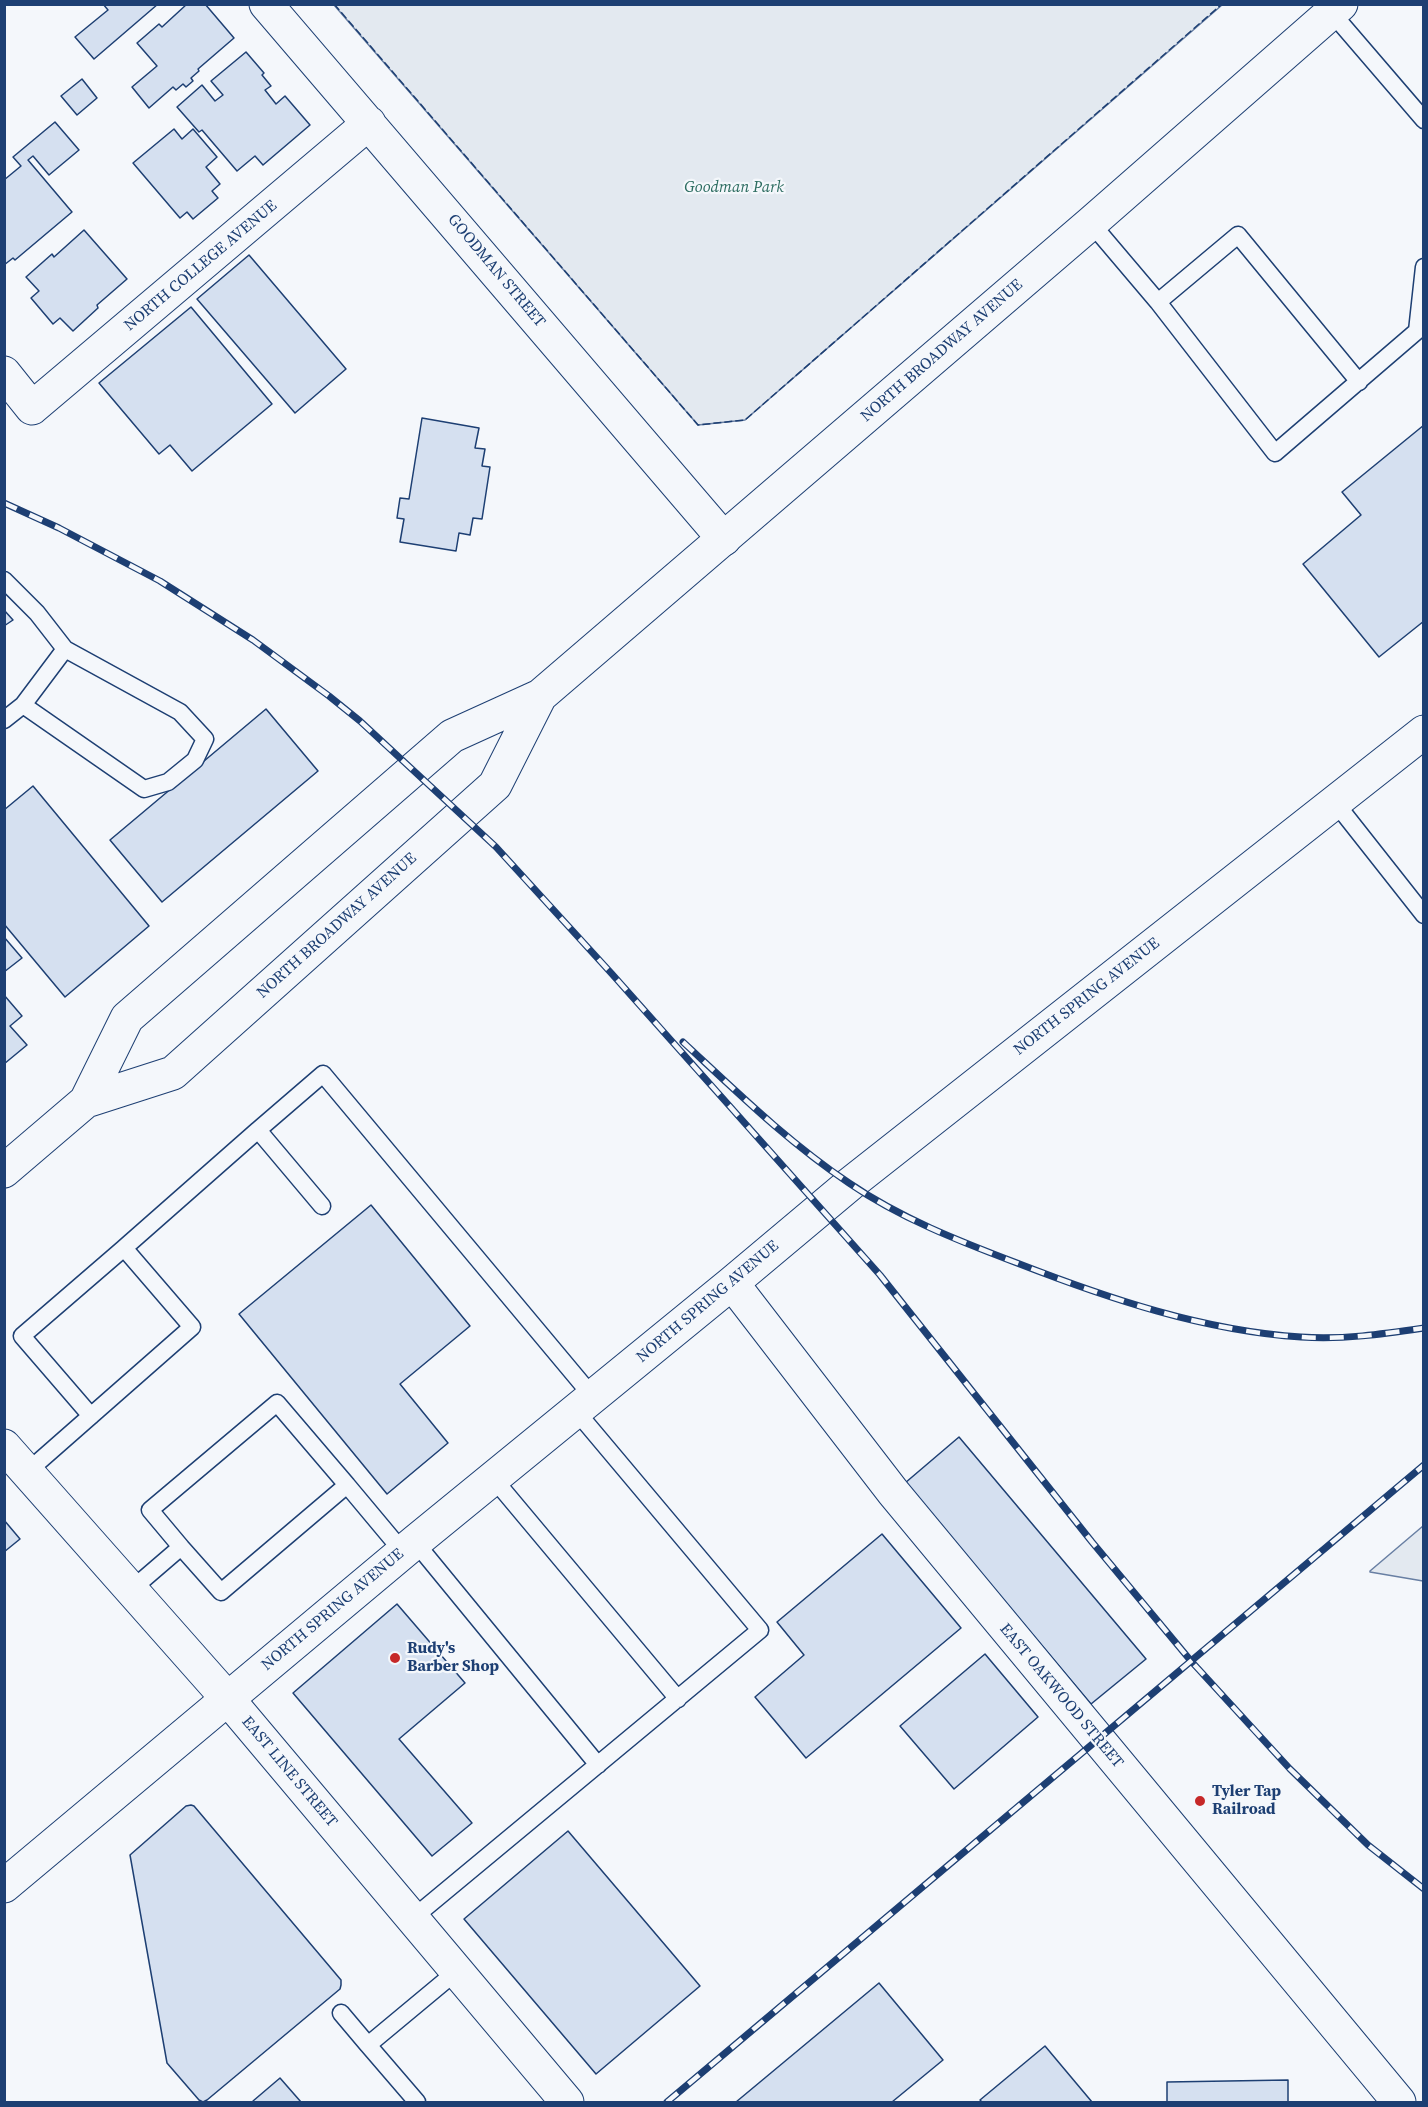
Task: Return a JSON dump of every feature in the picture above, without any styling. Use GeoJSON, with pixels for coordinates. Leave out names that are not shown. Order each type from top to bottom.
{"type":"FeatureCollection","features":[{"type":"Feature","properties":{"kind":"street","name":"GOODMAN STREET"},"geometry":{"type":"LineString","coordinates":[[266,4],[724,539]]}},
{"type":"Feature","properties":{"kind":"street","name":"NORTH BROADWAY AVENUE"},"geometry":{"type":"LineString","coordinates":[[86,1101],[126,1018],[452,736],[540,696],[1337,9]]}},
{"type":"Feature","properties":{"kind":"street","name":"NORTH COLLEGE AVENUE"},"geometry":{"type":"LineString","coordinates":[[4,373],[32,408],[369,123]]}},
{"type":"Feature","properties":{"kind":"street","name":"NORTH BROADWAY AVENUE"},"geometry":{"type":"LineString","coordinates":[[4,1171],[86,1101],[173,1073],[495,785],[540,696]]}},
{"type":"Feature","properties":{"kind":"street","name":"NORTH SPRING AVENUE"},"geometry":{"type":"LineString","coordinates":[[4,1886],[227,1698],[850,1184],[1424,732]]}},
{"type":"Feature","properties":{"kind":"street","name":"EAST OAKWOOD STREET"},"geometry":{"type":"LineString","coordinates":[[732,1283],[893,1492],[1399,2103]]}},
{"type":"Feature","properties":{"kind":"street","name":"EAST LINE STREET"},"geometry":{"type":"LineString","coordinates":[[4,1446],[227,1698],[567,2103]]}},
{"type":"Feature","properties":{"kind":"lane"},"geometry":{"type":"LineString","coordinates":[[1337,9],[1424,120]]}},
{"type":"Feature","properties":{"kind":"lane"},"geometry":{"type":"LineString","coordinates":[[1091,222],[1158,302],[1275,453],[1417,331],[1424,267]]}},
{"type":"Feature","properties":{"kind":"lane"},"geometry":{"type":"LineString","coordinates":[[1158,302],[1238,235],[1359,382]]}},
{"type":"Feature","properties":{"kind":"lane"},"geometry":{"type":"LineString","coordinates":[[4,580],[37,613],[64,649],[180,712],[205,739],[195,760],[168,782],[144,789],[23,705]]}},
{"type":"Feature","properties":{"kind":"lane"},"geometry":{"type":"LineString","coordinates":[[4,720],[23,705],[64,649]]}},
{"type":"Feature","properties":{"kind":"lane"},"geometry":{"type":"LineString","coordinates":[[1334,801],[1424,915]]}},
{"type":"Feature","properties":{"kind":"lane"},"geometry":{"type":"LineString","coordinates":[[91,1416],[22,1336],[322,1074],[760,1630],[412,1918]]}},
{"type":"Feature","properties":{"kind":"lane"},"geometry":{"type":"LineString","coordinates":[[258,1130],[322,1206]]}},
{"type":"Feature","properties":{"kind":"lane"},"geometry":{"type":"LineString","coordinates":[[27,1472],[192,1327],[124,1248]]}},
{"type":"Feature","properties":{"kind":"lane"},"geometry":{"type":"LineString","coordinates":[[347,1485],[221,1592],[150,1510],[277,1403],[347,1485],[409,1547],[598,1765]]}},
{"type":"Feature","properties":{"kind":"lane"},"geometry":{"type":"LineString","coordinates":[[493,1478],[678,1699]]}},
{"type":"Feature","properties":{"kind":"lane"},"geometry":{"type":"LineString","coordinates":[[131,1590],[181,1547]]}},
{"type":"Feature","properties":{"kind":"lane"},"geometry":{"type":"LineString","coordinates":[[368,2045],[457,1971]]}},
{"type":"Feature","properties":{"kind":"lane"},"geometry":{"type":"LineString","coordinates":[[341,2013],[417,2103]]}},
{"type":"Feature","properties":{"kind":"green space","name":"Goodman Park"},"geometry":{"type":"Polygon","coordinates":[[[334,5],[1222,5],[745,420],[698,425],[334,5]]]}},
{"type":"Feature","properties":{"kind":"green space"},"geometry":{"type":"Polygon","coordinates":[[[1423,1526],[1423,1581],[1370,1572],[1370,1571],[1423,1526]]]}},
{"type":"Feature","properties":{"kind":"building"},"geometry":{"type":"Polygon","coordinates":[[[103,4],[158,4],[94,59],[75,37],[108,10],[103,4]]]}},
{"type":"Feature","properties":{"kind":"building"},"geometry":{"type":"Polygon","coordinates":[[[187,4],[205,4],[234,38],[198,69],[199,71],[191,78],[193,81],[186,87],[183,84],[176,90],[173,87],[149,108],[132,87],[157,66],[137,43],[159,24],[162,27],[187,4]]]}},
{"type":"Feature","properties":{"kind":"building"},"geometry":{"type":"Polygon","coordinates":[[[246,52],[264,73],[262,75],[271,86],[265,90],[276,104],[285,96],[310,125],[263,165],[255,156],[237,171],[202,130],[199,132],[177,107],[202,85],[215,101],[223,95],[211,81],[246,52]]]}},
{"type":"Feature","properties":{"kind":"building"},"geometry":{"type":"Polygon","coordinates":[[[82,79],[97,98],[77,115],[61,96],[82,79]]]}},
{"type":"Feature","properties":{"kind":"building"},"geometry":{"type":"Polygon","coordinates":[[[55,122],[79,150],[49,175],[33,156],[28,160],[72,212],[15,260],[13,258],[4,265],[4,180],[21,166],[13,157],[55,122]]]}},
{"type":"Feature","properties":{"kind":"building"},"geometry":{"type":"Polygon","coordinates":[[[174,129],[182,139],[193,129],[217,157],[206,167],[220,184],[212,191],[218,198],[193,219],[187,212],[180,218],[133,163],[174,129]]]}},
{"type":"Feature","properties":{"kind":"building"},"geometry":{"type":"Polygon","coordinates":[[[84,230],[127,279],[97,305],[98,308],[73,331],[60,318],[53,324],[31,298],[39,291],[26,277],[52,254],[54,257],[84,230]]]}},
{"type":"Feature","properties":{"kind":"building"},"geometry":{"type":"Polygon","coordinates":[[[249,255],[346,369],[295,413],[197,299],[249,255]]]}},
{"type":"Feature","properties":{"kind":"building"},"geometry":{"type":"Polygon","coordinates":[[[191,307],[272,404],[192,471],[170,445],[159,454],[99,383],[191,307]]]}},
{"type":"Feature","properties":{"kind":"building"},"geometry":{"type":"Polygon","coordinates":[[[422,418],[479,428],[475,448],[485,449],[482,466],[490,467],[482,519],[473,518],[470,535],[459,533],[456,551],[400,542],[404,519],[397,518],[400,498],[409,499],[422,418]]]}},
{"type":"Feature","properties":{"kind":"building"},"geometry":{"type":"Polygon","coordinates":[[[1424,425],[1424,621],[1379,657],[1303,564],[1361,515],[1342,492],[1424,425]]]}},
{"type":"Feature","properties":{"kind":"building"},"geometry":{"type":"Polygon","coordinates":[[[4,610],[13,620],[4,626],[4,610]]]}},
{"type":"Feature","properties":{"kind":"building"},"geometry":{"type":"Polygon","coordinates":[[[266,709],[318,771],[162,902],[110,840],[266,709]]]}},
{"type":"Feature","properties":{"kind":"building"},"geometry":{"type":"Polygon","coordinates":[[[33,786],[149,926],[65,997],[4,924],[4,810],[33,786]]]}},
{"type":"Feature","properties":{"kind":"building"},"geometry":{"type":"Polygon","coordinates":[[[4,937],[22,958],[4,972],[4,937]]]}},
{"type":"Feature","properties":{"kind":"building"},"geometry":{"type":"Polygon","coordinates":[[[4,995],[22,1016],[10,1026],[27,1045],[4,1064],[4,995]]]}},
{"type":"Feature","properties":{"kind":"building"},"geometry":{"type":"Polygon","coordinates":[[[371,1205],[470,1326],[400,1384],[448,1443],[387,1494],[239,1314],[371,1205]]]}},
{"type":"Feature","properties":{"kind":"building"},"geometry":{"type":"Polygon","coordinates":[[[959,1437],[1146,1659],[1091,1704],[905,1483],[959,1437]]]}},
{"type":"Feature","properties":{"kind":"building"},"geometry":{"type":"Polygon","coordinates":[[[4,1520],[20,1539],[4,1552],[4,1520]]]}},
{"type":"Feature","properties":{"kind":"building"},"geometry":{"type":"Polygon","coordinates":[[[882,1534],[961,1628],[806,1758],[755,1697],[804,1655],[777,1622],[882,1534]]]}},
{"type":"Feature","properties":{"kind":"building"},"geometry":{"type":"Polygon","coordinates":[[[397,1604],[465,1683],[399,1739],[472,1823],[432,1856],[293,1693],[397,1604]]]}},
{"type":"Feature","properties":{"kind":"building"},"geometry":{"type":"Polygon","coordinates":[[[985,1654],[1038,1717],[954,1789],[900,1726],[985,1654]]]}},
{"type":"Feature","properties":{"kind":"building"},"geometry":{"type":"Polygon","coordinates":[[[191,1805],[341,1980],[340,1989],[203,2102],[167,2063],[130,1855],[186,1806],[191,1805]]]}},
{"type":"Feature","properties":{"kind":"building"},"geometry":{"type":"Polygon","coordinates":[[[568,1831],[700,1986],[596,2074],[464,1919],[568,1831]]]}},
{"type":"Feature","properties":{"kind":"building"},"geometry":{"type":"Polygon","coordinates":[[[879,1983],[943,2060],[892,2102],[736,2102],[879,1983]]]}},
{"type":"Feature","properties":{"kind":"building"},"geometry":{"type":"Polygon","coordinates":[[[1045,2046],[1092,2102],[982,2102],[980,2100],[1045,2046]]]}},
{"type":"Feature","properties":{"kind":"building"},"geometry":{"type":"Polygon","coordinates":[[[280,2078],[301,2102],[253,2101],[280,2078]]]}},
{"type":"Feature","properties":{"kind":"building"},"geometry":{"type":"Polygon","coordinates":[[[1288,2080],[1288,2102],[1167,2102],[1167,2082],[1288,2080]]]}},
{"type":"Feature","properties":{"kind":"railway"},"geometry":{"type":"LineString","coordinates":[[4,503],[59,528],[160,581],[253,640],[360,721],[496,847],[880,1275],[1092,1542],[1191,1661],[1290,1769],[1368,1845],[1424,1889]]}},
{"type":"Feature","properties":{"kind":"railway"},"geometry":{"type":"LineString","coordinates":[[683,1042],[784,1134],[868,1196],[909,1218],[995,1255],[1156,1311],[1228,1328],[1316,1338],[1362,1336],[1424,1328]]}},
{"type":"Feature","properties":{"kind":"railway"},"geometry":{"type":"LineString","coordinates":[[667,2102],[1424,1465]]}},
{"type":"Feature","properties":{"kind":"fence"},"geometry":{"type":"LineString","coordinates":[[334,4],[698,425],[745,420],[1222,4]]}},
{"type":"Feature","properties":{"kind":"place","name":"Rudy's Barber Shop"},"geometry":{"type":"Point","coordinates":[395,1658]}},
{"type":"Feature","properties":{"kind":"place","name":"Tyler Tap Railroad"},"geometry":{"type":"Point","coordinates":[1200,1801]}}]}
